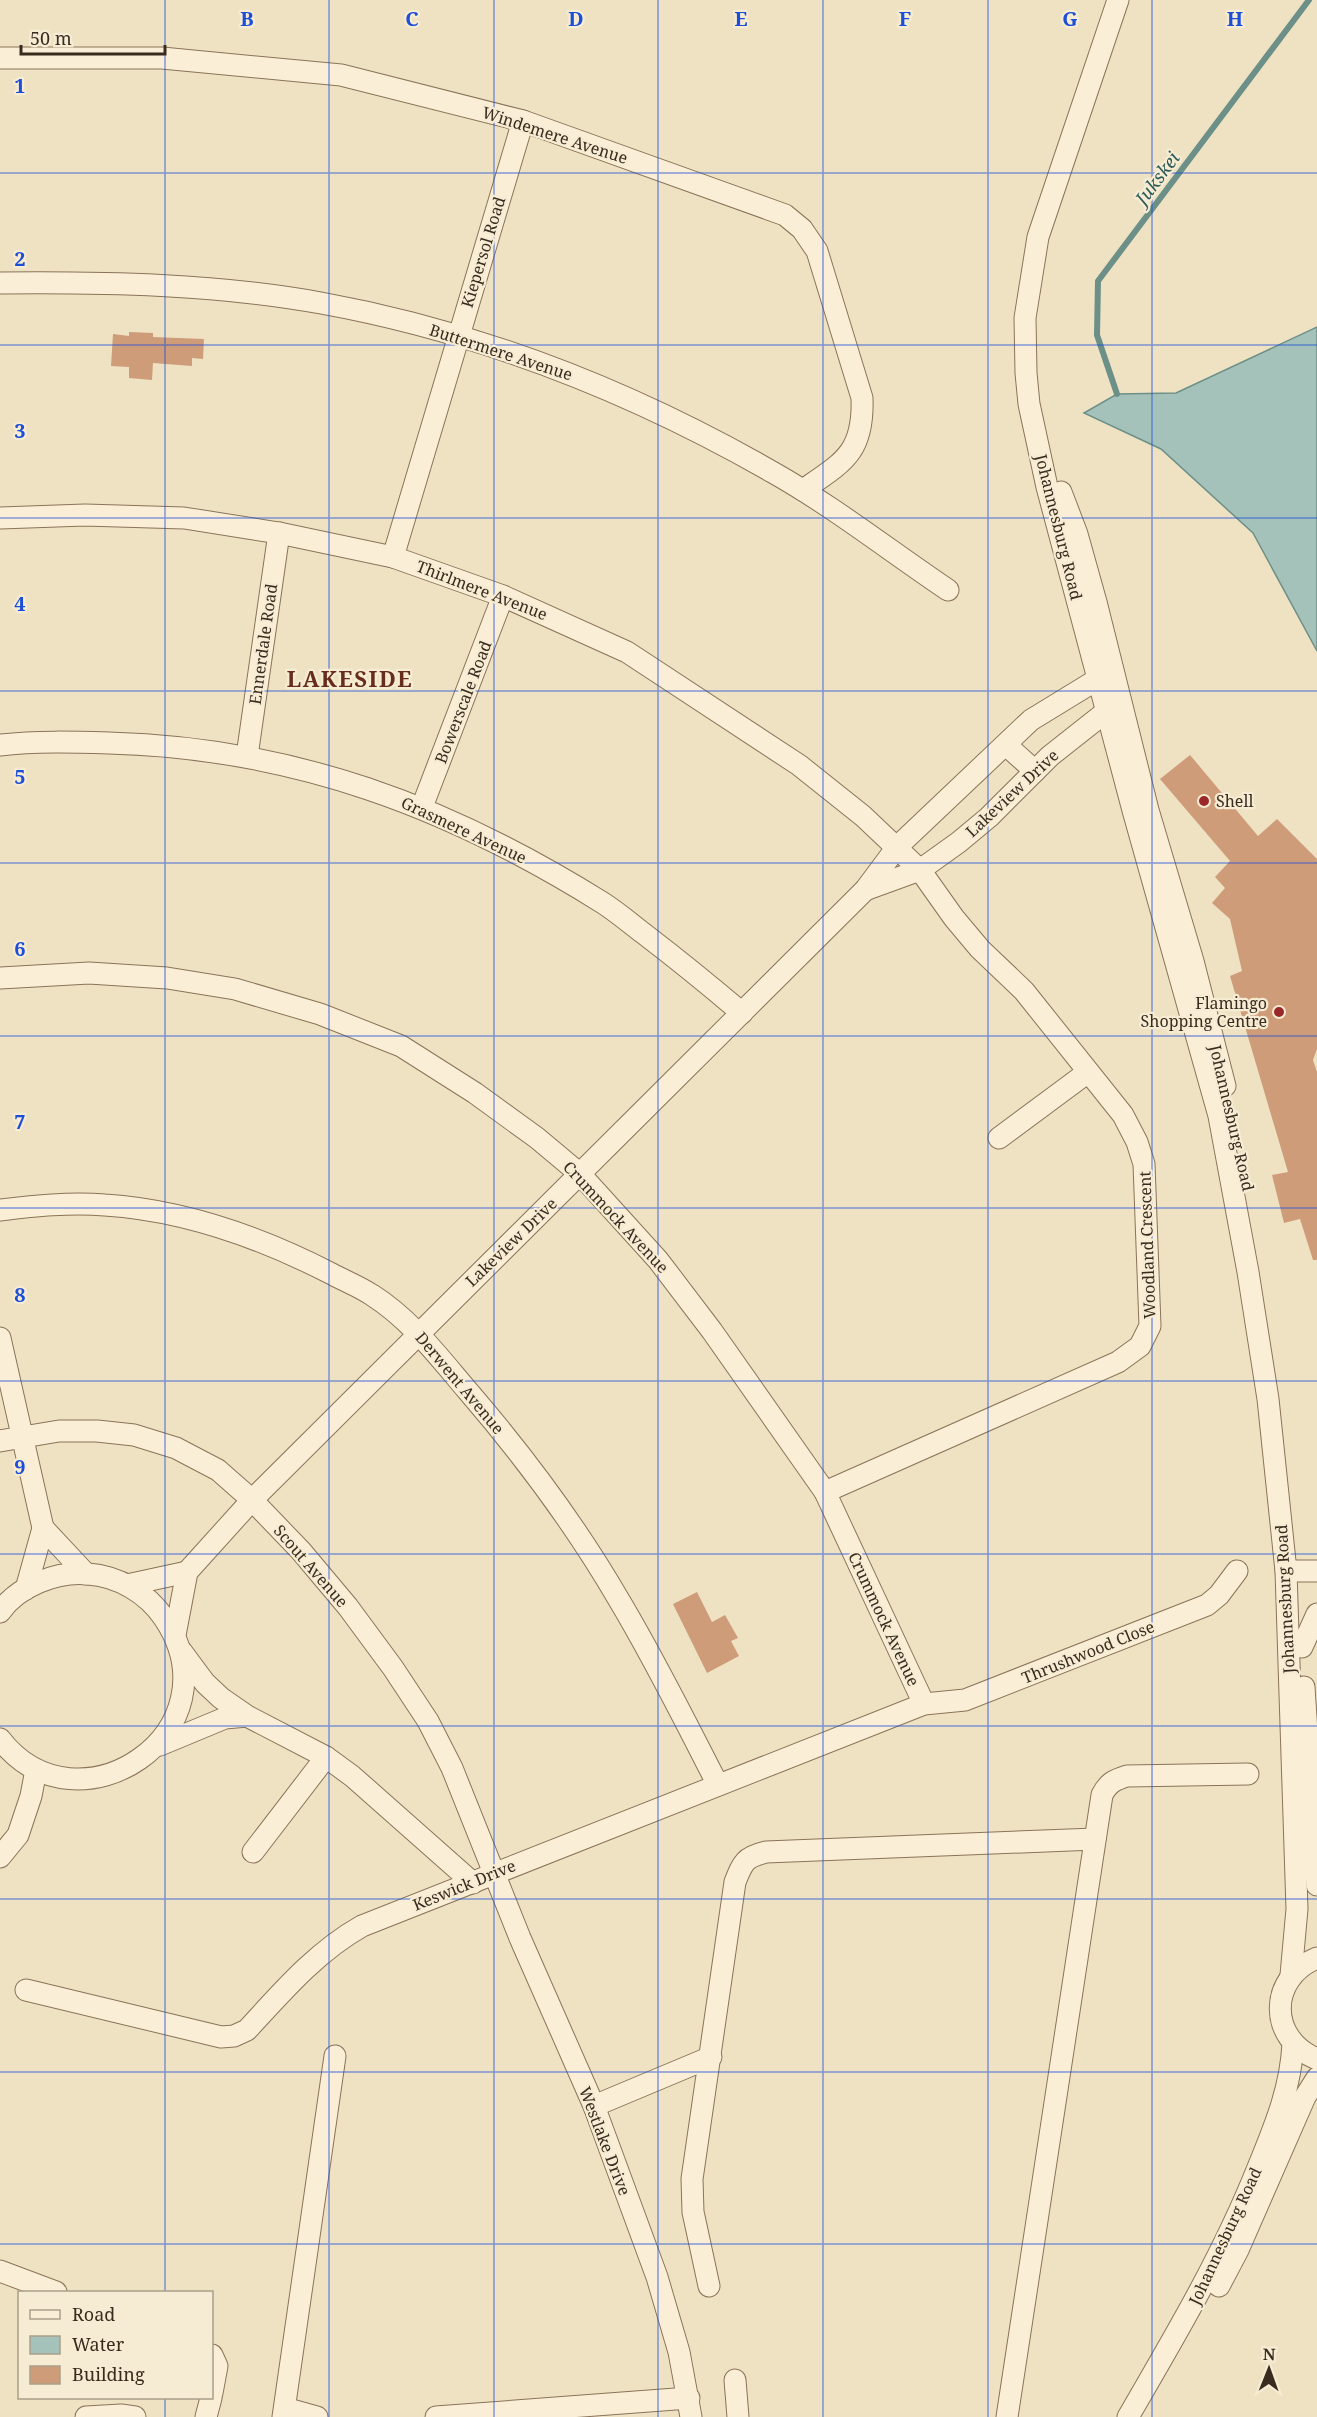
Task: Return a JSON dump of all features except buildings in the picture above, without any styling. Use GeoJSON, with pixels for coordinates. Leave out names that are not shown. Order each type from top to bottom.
{"type":"FeatureCollection","features":[{"type":"Feature","properties":{"kind":"street","name":"Johannesburg Road"},"geometry":{"type":"LineString","coordinates":[[1118,0],[1038,237],[1029,285],[1024,349],[1029,404],[1038,442],[1058,483],[1077,534],[1115,709],[1134,814],[1219,1116],[1248,1272],[1268,1399],[1301,1571],[1304,1850]]}},
{"type":"Feature","properties":{"kind":"street","name":"Windemere Avenue"},"geometry":{"type":"LineString","coordinates":[[0,58],[162,58],[341,75],[523,120],[785,215],[802,229],[817,251],[862,398],[863,420],[858,441],[843,460],[803,490]]}},
{"type":"Feature","properties":{"kind":"street","name":"Kiepersol Road"},"geometry":{"type":"LineString","coordinates":[[393,557],[523,120]]}},
{"type":"Feature","properties":{"kind":"street","name":"Buttermere Avenue"},"geometry":{"type":"LineString","coordinates":[[0,283],[81,282],[223,290],[322,303],[458,334],[568,373],[666,414],[803,490],[948,590]]}},
{"type":"Feature","properties":{"kind":"street","name":"Thirlmere Avenue"},"geometry":{"type":"LineString","coordinates":[[0,518],[85,515],[184,518],[279,533],[393,557],[503,596],[627,652],[799,765],[863,816],[897,847]]}},
{"type":"Feature","properties":{"kind":"street","name":"Ennerdale Road"},"geometry":{"type":"LineString","coordinates":[[247,756],[279,533]]}},
{"type":"Feature","properties":{"kind":"street","name":"Bowerscale Road"},"geometry":{"type":"LineString","coordinates":[[422,807],[503,596]]}},
{"type":"Feature","properties":{"kind":"street","name":"Lakeview Drive"},"geometry":{"type":"LineString","coordinates":[[187,1572],[252,1500],[418,1332],[866,890],[897,847],[1031,720],[1107,677]]}},
{"type":"Feature","properties":{"kind":"street","name":"Lakeview Drive"},"geometry":{"type":"LineString","coordinates":[[866,890],[920,870],[959,842],[989,817],[1050,756],[1115,709]]}},
{"type":"Feature","properties":{"kind":"street","name":"Grasmere Avenue"},"geometry":{"type":"LineString","coordinates":[[0,745],[72,742],[141,744],[247,756],[340,778],[422,807],[522,856],[605,904],[692,970],[742,1013]]}},
{"type":"Feature","properties":{"kind":"street"},"geometry":{"type":"LineString","coordinates":[[1006,745],[1035,771]]}},
{"type":"Feature","properties":{"kind":"street","name":"Woodland Crescent"},"geometry":{"type":"LineString","coordinates":[[825,1492],[1118,1362],[1140,1346],[1149,1326],[1144,1164],[1137,1142],[1123,1115],[1024,991],[980,949],[954,918],[920,870],[897,847]]}},
{"type":"Feature","properties":{"kind":"street","name":"Crummock Avenue"},"geometry":{"type":"LineString","coordinates":[[0,978],[89,973],[167,978],[235,989],[320,1014],[401,1047],[475,1093],[537,1138],[580,1174],[658,1260],[745,1376],[825,1492],[924,1704]]}},
{"type":"Feature","properties":{"kind":"street"},"geometry":{"type":"LineString","coordinates":[[999,1138],[1088,1072]]}},
{"type":"Feature","properties":{"kind":"street","name":"Derwent Avenue"},"geometry":{"type":"LineString","coordinates":[[0,1210],[40,1206],[104,1205],[168,1214],[238,1232],[311,1263],[373,1295],[418,1332],[504,1435],[577,1534],[660,1672],[718,1785]]}},
{"type":"Feature","properties":{"kind":"street"},"geometry":{"type":"LineString","coordinates":[[0,1338],[43,1528],[26,1589]]}},
{"type":"Feature","properties":{"kind":"street","name":"Scout Avenue"},"geometry":{"type":"LineString","coordinates":[[0,1441],[59,1431],[97,1431],[134,1435],[176,1448],[218,1470],[252,1500],[301,1551],[348,1607],[428,1721],[452,1768],[493,1874]]}},
{"type":"Feature","properties":{"kind":"street"},"geometry":{"type":"LineString","coordinates":[[43,1528],[86,1574]]}},
{"type":"Feature","properties":{"kind":"street","name":"Thrushwood Close"},"geometry":{"type":"LineString","coordinates":[[924,1704],[965,1701],[1207,1605],[1219,1595],[1237,1571]]}},
{"type":"Feature","properties":{"kind":"street","name":"Johannesburg Road"},"geometry":{"type":"LineString","coordinates":[[1301,1571],[1304,1850]]}},
{"type":"Feature","properties":{"kind":"street"},"geometry":{"type":"LineString","coordinates":[[127,1585],[187,1572],[178,1643],[184,1676],[181,1702],[171,1725],[156,1746]]}},
{"type":"Feature","properties":{"kind":"street"},"geometry":{"type":"LineString","coordinates":[[0,1612],[26,1589],[55,1577],[86,1574],[107,1577],[127,1585],[156,1606],[206,1683],[221,1698],[247,1716],[326,1757],[352,1776],[473,1883]]}},
{"type":"Feature","properties":{"kind":"street"},"geometry":{"type":"LineString","coordinates":[[1302,1647],[1317,1614]]}},
{"type":"Feature","properties":{"kind":"street","name":"Keswick Drive"},"geometry":{"type":"LineString","coordinates":[[26,1990],[221,2037],[234,2036],[247,2030],[322,1952],[338,1939],[362,1926],[924,1704]]}},
{"type":"Feature","properties":{"kind":"street"},"geometry":{"type":"LineString","coordinates":[[3,1745],[36,1770],[68,1778],[100,1777],[131,1766],[156,1746],[204,1725],[225,1718],[247,1716]]}},
{"type":"Feature","properties":{"kind":"street"},"geometry":{"type":"LineString","coordinates":[[253,1851],[326,1757]]}},
{"type":"Feature","properties":{"kind":"street"},"geometry":{"type":"LineString","coordinates":[[0,1857],[18,1835],[31,1796],[36,1770]]}},
{"type":"Feature","properties":{"kind":"street"},"geometry":{"type":"LineString","coordinates":[[1007,2417],[1102,1795],[1106,1786],[1114,1780],[1127,1776],[1248,1774]]}},
{"type":"Feature","properties":{"kind":"street"},"geometry":{"type":"LineString","coordinates":[[709,2286],[693,2212],[692,2179],[735,1882],[741,1866],[751,1855],[792,1850],[1095,1839]]}},
{"type":"Feature","properties":{"kind":"street"},"geometry":{"type":"LineString","coordinates":[[1304,1850],[1317,1885]]}},
{"type":"Feature","properties":{"kind":"street"},"geometry":{"type":"LineString","coordinates":[[1291,1975],[1304,1850]]}},
{"type":"Feature","properties":{"kind":"street","name":"Westlake Drive"},"geometry":{"type":"LineString","coordinates":[[493,1874],[594,2106],[657,2277],[679,2352],[690,2408]]}},
{"type":"Feature","properties":{"kind":"street"},"geometry":{"type":"LineString","coordinates":[[1317,1958],[1305,1963],[1291,1975],[1282,1992],[1280,2009],[1283,2028],[1293,2043],[1305,2054],[1317,2059]]}},
{"type":"Feature","properties":{"kind":"street","name":"Johannesburg Road"},"geometry":{"type":"LineString","coordinates":[[1128,2417],[1200,2291],[1249,2191],[1281,2112],[1289,2084],[1293,2043]]}},
{"type":"Feature","properties":{"kind":"street"},"geometry":{"type":"LineString","coordinates":[[317,2417],[284,2412],[335,2056]]}},
{"type":"Feature","properties":{"kind":"street"},"geometry":{"type":"LineString","coordinates":[[594,2106],[711,2057]]}},
{"type":"Feature","properties":{"kind":"street","name":"Johannesburg Road"},"geometry":{"type":"LineString","coordinates":[[1141,2417],[1198,2324],[1238,2250],[1305,2097],[1317,2078]]}},
{"type":"Feature","properties":{"kind":"street"},"geometry":{"type":"LineString","coordinates":[[0,2271],[53,2291]]}},
{"type":"Feature","properties":{"kind":"street"},"geometry":{"type":"LineString","coordinates":[[213,2357],[217,2366],[213,2388]]}},
{"type":"Feature","properties":{"kind":"street"},"geometry":{"type":"LineString","coordinates":[[735,2380],[738,2417]]}},
{"type":"Feature","properties":{"kind":"street"},"geometry":{"type":"LineString","coordinates":[[206,2417],[210,2399]]}},
{"type":"Feature","properties":{"kind":"street"},"geometry":{"type":"LineString","coordinates":[[436,2417],[690,2408]]}},
{"type":"Feature","properties":{"kind":"street"},"geometry":{"type":"LineString","coordinates":[[86,2417],[126,2416]]}},
{"type":"Feature","properties":{"kind":"water"},"geometry":{"type":"Polygon","coordinates":[[[1317,327],[1317,651],[1253,533],[1161,449],[1084,413],[1117,394],[1176,393],[1317,327]]]}},
{"type":"Feature","properties":{"kind":"waterway","name":"Jukskei"},"geometry":{"type":"LineString","coordinates":[[1117,394],[1097,335],[1098,281],[1309,0]]}},
{"type":"Feature","properties":{"kind":"place","name":"Shell"},"geometry":{"type":"Point","coordinates":[1204,801]}},
{"type":"Feature","properties":{"kind":"place","name":"Flamingo Shopping Centre"},"geometry":{"type":"Point","coordinates":[1279,1012]}},
{"type":"Feature","properties":{"kind":"district","name":"LAKESIDE"},"geometry":{"type":"Point","coordinates":[350,678]}}]}
